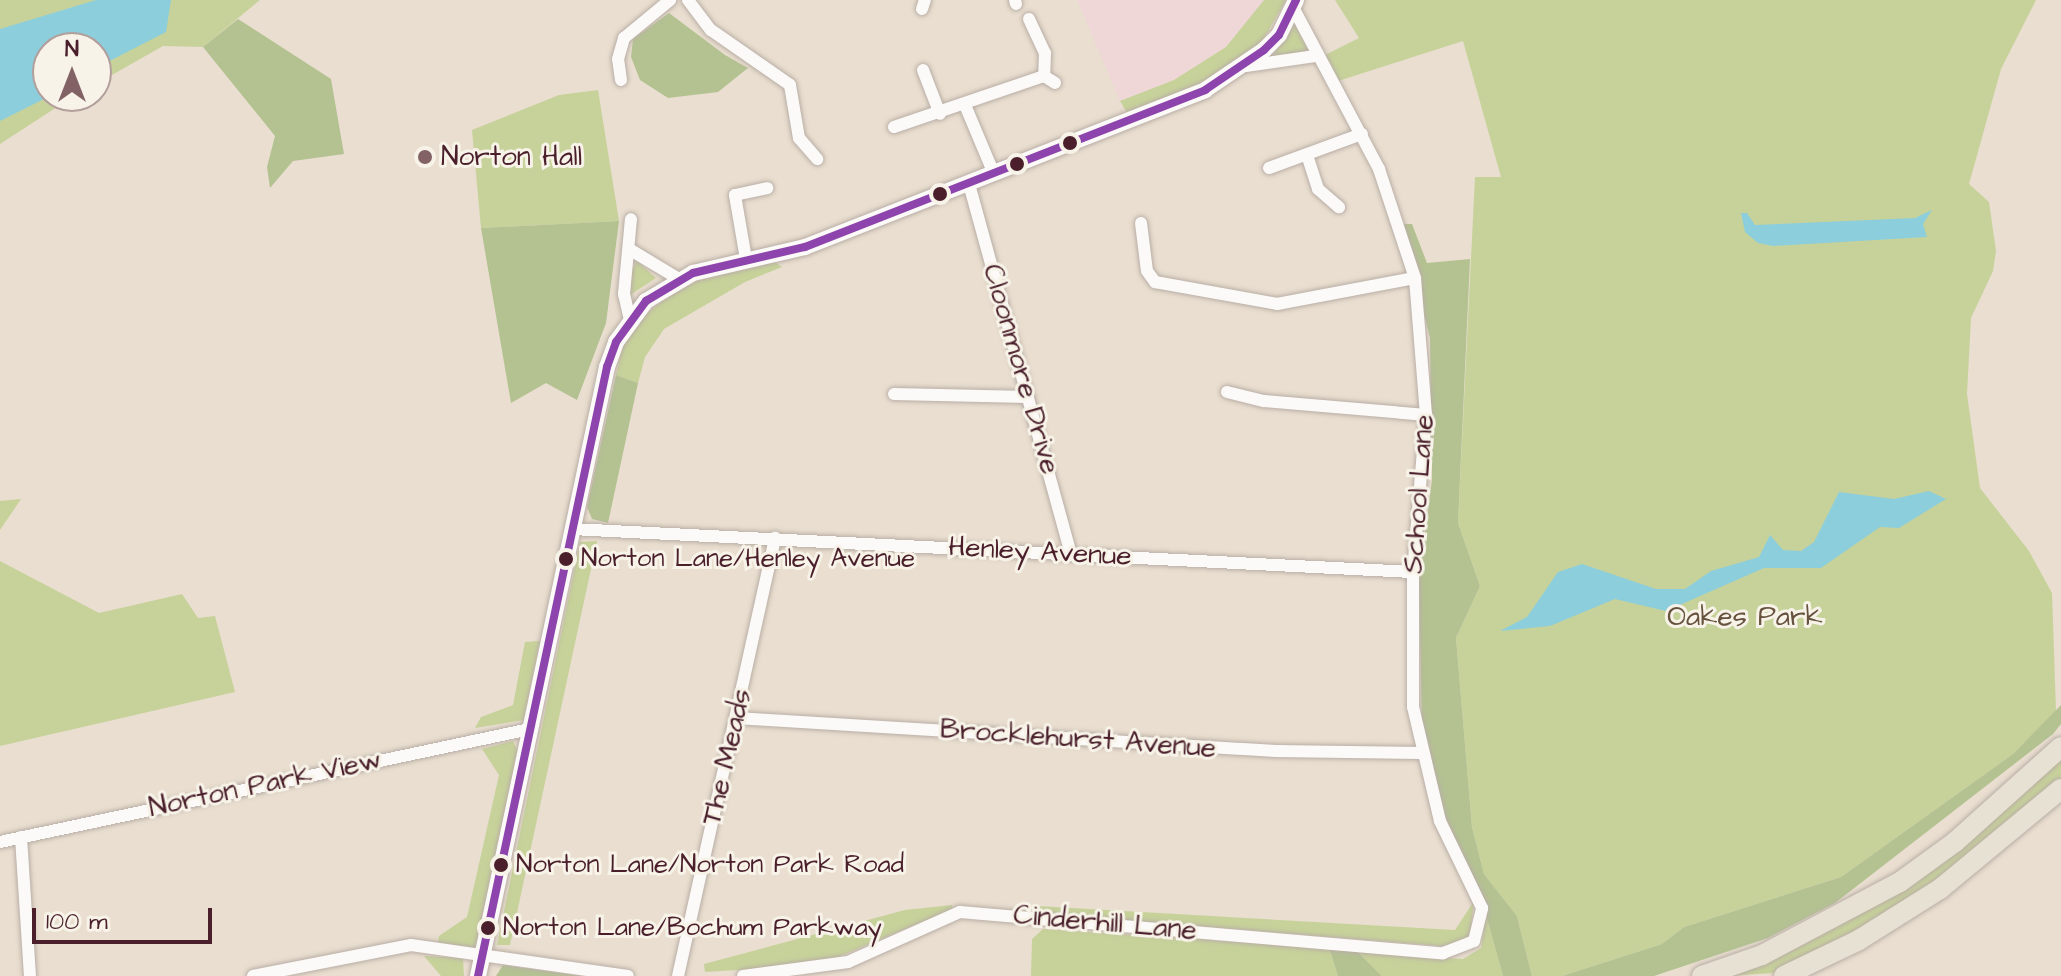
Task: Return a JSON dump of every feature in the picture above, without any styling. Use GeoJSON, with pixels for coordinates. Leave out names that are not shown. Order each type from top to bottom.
{"type":"FeatureCollection","features":[{"type":"Feature","properties":{"kind":"highway"},"geometry":{"type":"LineString","coordinates":[[1702,976],[1762,955],[1900,882],[1955,842],[2061,747]]}},
{"type":"Feature","properties":{"kind":"highway"},"geometry":{"type":"LineString","coordinates":[[1784,976],[1859,940],[1940,889],[2061,789]]}},
{"type":"Feature","properties":{"kind":"street"},"geometry":{"type":"LineString","coordinates":[[621,80],[618,59],[624,38],[670,0]]}},
{"type":"Feature","properties":{"kind":"street"},"geometry":{"type":"LineString","coordinates":[[688,0],[711,30],[790,85],[799,138],[817,159]]}},
{"type":"Feature","properties":{"kind":"street"},"geometry":{"type":"LineString","coordinates":[[478,976],[607,367],[630,320],[646,301],[679,279],[746,259],[805,247],[1176,104],[1246,66],[1279,35],[1294,4]]}},
{"type":"Feature","properties":{"kind":"street","name":"School Lane"},"geometry":{"type":"LineString","coordinates":[[1294,4],[1315,56],[1362,134],[1392,199],[1415,278],[1426,415],[1413,572],[1413,707],[1421,753],[1440,821],[1482,908],[1474,941]]}},
{"type":"Feature","properties":{"kind":"street"},"geometry":{"type":"LineString","coordinates":[[894,127],[1050,79],[1045,53],[1029,19]]}},
{"type":"Feature","properties":{"kind":"street"},"geometry":{"type":"LineString","coordinates":[[1246,66],[1315,56]]}},
{"type":"Feature","properties":{"kind":"street"},"geometry":{"type":"LineString","coordinates":[[923,70],[940,114]]}},
{"type":"Feature","properties":{"kind":"street"},"geometry":{"type":"LineString","coordinates":[[965,105],[994,174]]}},
{"type":"Feature","properties":{"kind":"street"},"geometry":{"type":"LineString","coordinates":[[1269,168],[1362,134]]}},
{"type":"Feature","properties":{"kind":"street"},"geometry":{"type":"LineString","coordinates":[[1307,155],[1318,189],[1339,207]]}},
{"type":"Feature","properties":{"kind":"street","name":"Cloonmore Drive"},"geometry":{"type":"LineString","coordinates":[[969,184],[1071,554]]}},
{"type":"Feature","properties":{"kind":"street"},"geometry":{"type":"LineString","coordinates":[[746,259],[735,195],[767,188]]}},
{"type":"Feature","properties":{"kind":"street"},"geometry":{"type":"LineString","coordinates":[[630,320],[624,294],[631,219]]}},
{"type":"Feature","properties":{"kind":"street"},"geometry":{"type":"LineString","coordinates":[[1141,223],[1147,271],[1155,282],[1277,304],[1415,278]]}},
{"type":"Feature","properties":{"kind":"street"},"geometry":{"type":"LineString","coordinates":[[629,249],[679,279]]}},
{"type":"Feature","properties":{"kind":"street"},"geometry":{"type":"LineString","coordinates":[[1227,392],[1264,401],[1426,415]]}},
{"type":"Feature","properties":{"kind":"street"},"geometry":{"type":"LineString","coordinates":[[894,394],[1028,397]]}},
{"type":"Feature","properties":{"kind":"street","name":"Henley Avenue"},"geometry":{"type":"LineString","coordinates":[[572,529],[1413,572]]}},
{"type":"Feature","properties":{"kind":"street","name":"The Meads"},"geometry":{"type":"LineString","coordinates":[[678,976],[775,538]]}},
{"type":"Feature","properties":{"kind":"street","name":"Brocklehurst Avenue"},"geometry":{"type":"LineString","coordinates":[[736,718],[1276,751],[1421,753]]}},
{"type":"Feature","properties":{"kind":"street","name":"Norton Park View"},"geometry":{"type":"LineString","coordinates":[[0,842],[530,729]]}},
{"type":"Feature","properties":{"kind":"street"},"geometry":{"type":"LineString","coordinates":[[21,837],[30,976]]}},
{"type":"Feature","properties":{"kind":"street","name":"Cinderhill Lane"},"geometry":{"type":"LineString","coordinates":[[743,976],[848,962],[960,912],[1443,953],[1474,941]]}},
{"type":"Feature","properties":{"kind":"street"},"geometry":{"type":"LineString","coordinates":[[253,976],[395,946],[433,946],[481,957],[628,976]]}},
{"type":"Feature","properties":{"kind":"shaded area"},"geometry":{"type":"Polygon","coordinates":[[[1077,0],[1264,0],[1226,47],[1174,80],[1120,101],[1077,0]]]}},
{"type":"Feature","properties":{"kind":"green space"},"geometry":{"type":"Polygon","coordinates":[[[0,0],[260,0],[203,47],[163,46],[112,75],[112,32],[32,32],[32,112],[49,112],[0,144],[0,0]]]}},
{"type":"Feature","properties":{"kind":"green space"},"geometry":{"type":"Polygon","coordinates":[[[1264,0],[1286,0],[1259,47],[1213,80],[1129,116],[1120,101],[1174,80],[1226,47],[1264,0]]]}},
{"type":"Feature","properties":{"kind":"green space","name":"Oakes Park"},"geometry":{"type":"Polygon","coordinates":[[[1335,0],[2036,0],[2001,69],[1969,184],[1989,202],[1996,251],[1993,271],[1971,318],[1967,394],[1980,488],[2029,551],[2052,593],[2056,711],[2013,754],[1841,877],[1684,927],[1662,944],[1562,976],[1532,976],[1517,916],[1484,874],[1472,827],[1456,638],[1480,586],[1458,523],[1475,177],[1501,177],[1463,41],[1335,82],[1321,57],[1359,38],[1335,0]]]}},
{"type":"Feature","properties":{"kind":"green space"},"geometry":{"type":"Polygon","coordinates":[[[669,13],[725,55],[748,68],[718,92],[668,98],[640,80],[631,57],[633,39],[669,13]]]}},
{"type":"Feature","properties":{"kind":"green space"},"geometry":{"type":"Polygon","coordinates":[[[238,19],[331,79],[344,154],[293,161],[270,188],[267,167],[275,136],[203,47],[238,19]]]}},
{"type":"Feature","properties":{"kind":"green space"},"geometry":{"type":"Polygon","coordinates":[[[1295,25],[1309,52],[1271,58],[1295,25]]]}},
{"type":"Feature","properties":{"kind":"green space"},"geometry":{"type":"Polygon","coordinates":[[[598,90],[619,221],[481,228],[472,130],[559,95],[598,90]]]}},
{"type":"Feature","properties":{"kind":"green space"},"geometry":{"type":"Polygon","coordinates":[[[619,221],[606,323],[577,400],[546,383],[511,403],[481,228],[619,221]]]}},
{"type":"Feature","properties":{"kind":"green space"},"geometry":{"type":"Polygon","coordinates":[[[1402,224],[1412,224],[1427,263],[1470,259],[1458,523],[1480,586],[1456,638],[1472,827],[1484,874],[1517,916],[1532,976],[1503,976],[1486,915],[1444,818],[1422,733],[1419,579],[1432,480],[1430,338],[1402,224]]]}},
{"type":"Feature","properties":{"kind":"green space"},"geometry":{"type":"Polygon","coordinates":[[[637,261],[656,278],[630,295],[631,271],[637,261]]]}},
{"type":"Feature","properties":{"kind":"green space"},"geometry":{"type":"Polygon","coordinates":[[[775,262],[782,267],[745,282],[664,329],[645,357],[638,383],[616,375],[623,345],[640,319],[667,297],[697,281],[775,262]]]}},
{"type":"Feature","properties":{"kind":"green space"},"geometry":{"type":"Polygon","coordinates":[[[616,375],[638,383],[608,523],[592,519],[587,507],[616,375]]]}},
{"type":"Feature","properties":{"kind":"green space"},"geometry":{"type":"Polygon","coordinates":[[[21,499],[0,530],[0,501],[21,499]]]}},
{"type":"Feature","properties":{"kind":"green space"},"geometry":{"type":"Polygon","coordinates":[[[597,541],[510,945],[497,945],[580,542],[597,541]]]}},
{"type":"Feature","properties":{"kind":"green space"},"geometry":{"type":"Polygon","coordinates":[[[0,561],[99,613],[182,594],[198,618],[215,616],[235,692],[0,746],[0,561]]]}},
{"type":"Feature","properties":{"kind":"green space"},"geometry":{"type":"Polygon","coordinates":[[[540,641],[524,720],[475,728],[481,717],[513,705],[525,642],[540,641]]]}},
{"type":"Feature","properties":{"kind":"green space"},"geometry":{"type":"Polygon","coordinates":[[[2061,705],[2061,724],[2053,734],[1835,903],[1768,938],[1654,976],[1562,976],[1662,944],[1684,927],[1841,877],[2013,754],[2061,705]]]}},
{"type":"Feature","properties":{"kind":"green space"},"geometry":{"type":"Polygon","coordinates":[[[513,741],[519,754],[477,949],[438,942],[439,936],[467,917],[499,775],[482,749],[513,741]]]}},
{"type":"Feature","properties":{"kind":"green space"},"geometry":{"type":"Polygon","coordinates":[[[2061,758],[2061,780],[1904,905],[1774,973],[1726,976],[1861,914],[1992,822],[2061,758]]]}},
{"type":"Feature","properties":{"kind":"green space"},"geometry":{"type":"Polygon","coordinates":[[[1474,901],[1470,935],[1461,943],[1441,946],[1037,913],[1037,906],[1455,930],[1474,901]]]}},
{"type":"Feature","properties":{"kind":"green space"},"geometry":{"type":"Polygon","coordinates":[[[952,905],[953,909],[838,957],[800,966],[705,972],[704,964],[905,910],[952,905]]]}},
{"type":"Feature","properties":{"kind":"green space"},"geometry":{"type":"Polygon","coordinates":[[[1486,915],[1503,976],[1382,976],[1358,952],[1463,959],[1481,948],[1486,915]]]}},
{"type":"Feature","properties":{"kind":"green space"},"geometry":{"type":"Polygon","coordinates":[[[1043,929],[1329,948],[1338,976],[1031,976],[1032,939],[1043,929]]]}},
{"type":"Feature","properties":{"kind":"green space"},"geometry":{"type":"Polygon","coordinates":[[[1329,948],[1358,952],[1382,976],[1338,976],[1329,948]]]}},
{"type":"Feature","properties":{"kind":"green space"},"geometry":{"type":"Polygon","coordinates":[[[424,956],[463,958],[464,976],[441,976],[424,956]]]}},
{"type":"Feature","properties":{"kind":"green space"},"geometry":{"type":"Polygon","coordinates":[[[503,965],[582,976],[496,976],[503,965]]]}},
{"type":"Feature","properties":{"kind":"water"},"geometry":{"type":"Polygon","coordinates":[[[96,0],[171,0],[166,32],[112,60],[112,32],[32,32],[32,105],[0,121],[0,29],[96,0]]]}},
{"type":"Feature","properties":{"kind":"water"},"geometry":{"type":"Polygon","coordinates":[[[1932,210],[1923,224],[1927,237],[1773,246],[1758,243],[1745,232],[1741,213],[1747,213],[1755,225],[1915,218],[1932,210]]]}},
{"type":"Feature","properties":{"kind":"water"},"geometry":{"type":"Polygon","coordinates":[[[1929,491],[1946,499],[1899,528],[1880,527],[1821,568],[1764,568],[1666,611],[1615,599],[1550,626],[1500,631],[1527,617],[1558,572],[1582,564],[1656,589],[1685,589],[1711,571],[1759,557],[1770,535],[1783,550],[1801,551],[1814,542],[1839,492],[1894,499],[1929,491]]]}},
{"type":"Feature","properties":{"kind":"transit line"},"geometry":{"type":"LineString","coordinates":[[478,976],[607,367],[616,342],[646,301],[693,273],[805,247],[1205,90],[1264,50],[1279,35],[1296,0]]}},
{"type":"Feature","properties":{"kind":"place","name":"Norton Hall"},"geometry":{"type":"Point","coordinates":[425,157]}},
{"type":"Feature","properties":{"kind":"place","name":"Norton Lane/Henley Avenue"},"geometry":{"type":"Point","coordinates":[566,559]}},
{"type":"Feature","properties":{"kind":"place","name":"Norton Lane/Norton Park Road"},"geometry":{"type":"Point","coordinates":[501,865]}},
{"type":"Feature","properties":{"kind":"place","name":"Norton Lane/Bochum Parkway"},"geometry":{"type":"Point","coordinates":[488,928]}}]}
